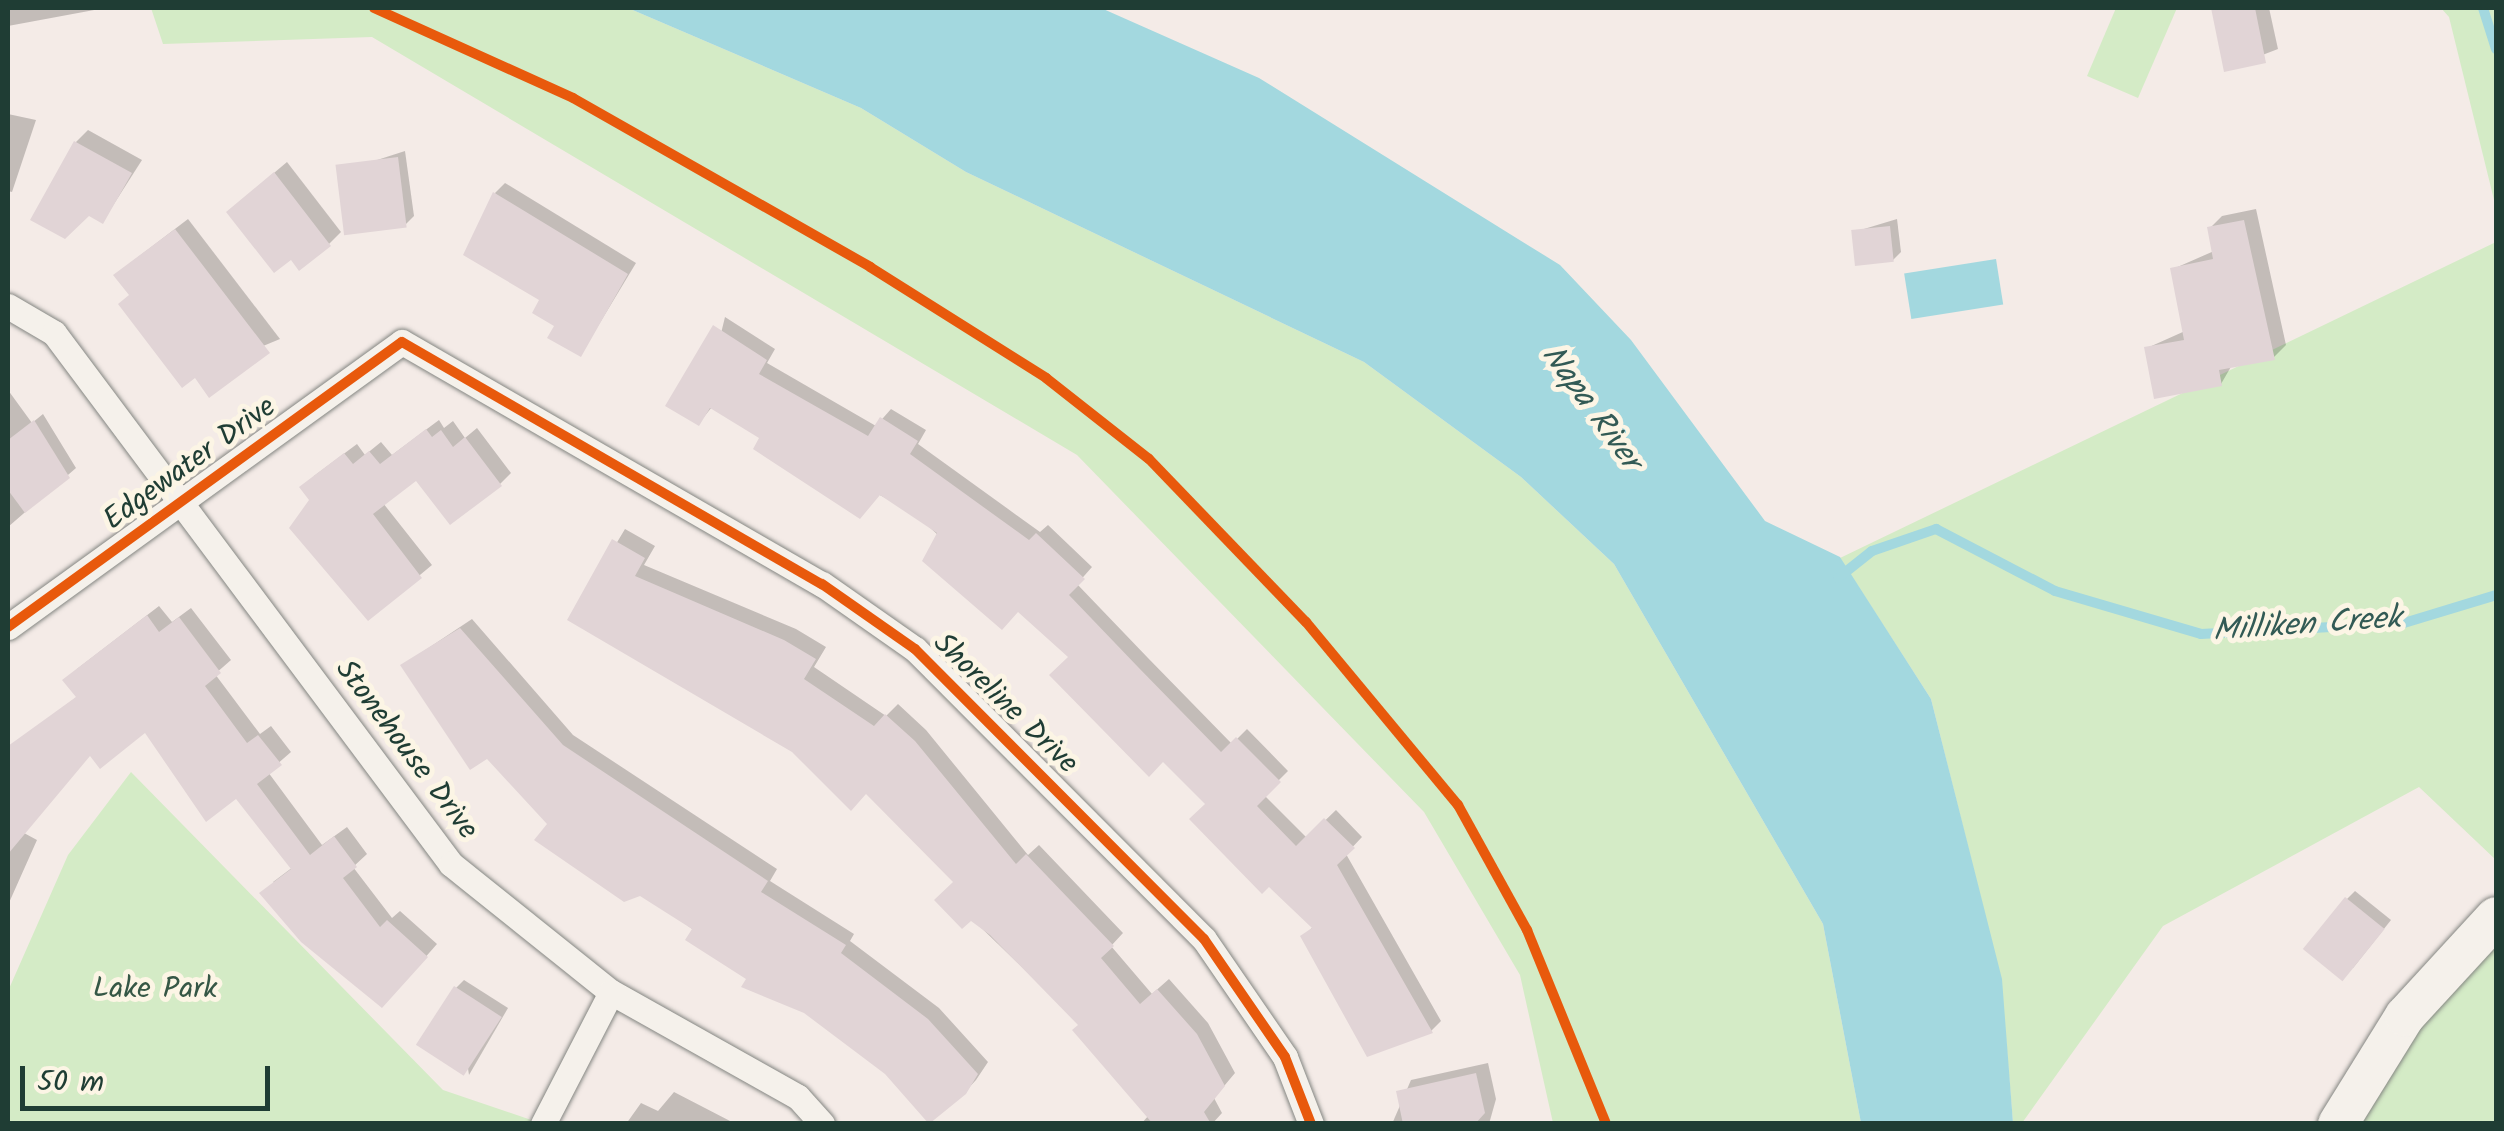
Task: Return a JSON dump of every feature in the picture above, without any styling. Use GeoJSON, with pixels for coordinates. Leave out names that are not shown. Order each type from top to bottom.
{"type":"FeatureCollection","features":[{"type":"Feature","properties":{"kind":"main road"},"geometry":{"type":"LineString","coordinates":[[2338,1124],[2405,1016],[2496,917]]}},
{"type":"Feature","properties":{"kind":"street","name":"Stonehouse Drive"},"geometry":{"type":"LineString","coordinates":[[8,306],[54,332],[451,864],[611,992],[798,1097],[822,1124]]}},
{"type":"Feature","properties":{"kind":"street","name":"Edgewater Drive"},"geometry":{"type":"LineString","coordinates":[[8,627],[402,342]]}},
{"type":"Feature","properties":{"kind":"street","name":"Shoreline Drive"},"geometry":{"type":"LineString","coordinates":[[402,342],[822,584],[915,650],[1204,939],[1285,1057],[1312,1124]]}},
{"type":"Feature","properties":{"kind":"street"},"geometry":{"type":"LineString","coordinates":[[543,1124],[611,992]]}},
{"type":"Feature","properties":{"kind":"green space"},"geometry":{"type":"Polygon","coordinates":[[[151,8],[628,8],[861,108],[966,172],[1364,362],[1521,477],[1614,564],[1823,924],[1861,1123],[1553,1123],[1520,975],[1424,812],[1077,455],[372,37],[163,44],[151,8]]]}},
{"type":"Feature","properties":{"kind":"green space"},"geometry":{"type":"Polygon","coordinates":[[[2116,8],[2177,8],[2138,98],[2087,76],[2116,8]]]}},
{"type":"Feature","properties":{"kind":"green space"},"geometry":{"type":"Polygon","coordinates":[[[2441,8],[2496,8],[2496,208],[2449,17],[2441,8]]]}},
{"type":"Feature","properties":{"kind":"green space"},"geometry":{"type":"Polygon","coordinates":[[[2496,242],[2496,860],[2419,787],[2163,926],[2022,1123],[2013,1123],[2001,979],[1931,699],[1840,558],[2496,242]]]}},
{"type":"Feature","properties":{"kind":"green space","name":"Lake Park"},"geometry":{"type":"Polygon","coordinates":[[[131,772],[443,1090],[543,1124],[8,1124],[8,991],[68,855],[131,772]]]}},
{"type":"Feature","properties":{"kind":"green space"},"geometry":{"type":"Polygon","coordinates":[[[2496,917],[2496,1123],[2338,1124],[2496,917]]]}},
{"type":"Feature","properties":{"kind":"water","name":"Napa River"},"geometry":{"type":"Polygon","coordinates":[[[628,8],[1101,8],[1259,78],[1560,265],[1631,340],[1765,521],[1840,557],[1931,699],[2002,979],[2013,1123],[1861,1123],[1823,924],[1614,564],[1521,477],[1364,362],[966,172],[861,108],[628,8]]]}},
{"type":"Feature","properties":{"kind":"water"},"geometry":{"type":"Polygon","coordinates":[[[1996,259],[2003,304],[1911,319],[1904,274],[1996,259]]]}},
{"type":"Feature","properties":{"kind":"building"},"geometry":{"type":"Polygon","coordinates":[[[2211,8],[2255,8],[2266,63],[2224,72],[2211,8]]]}},
{"type":"Feature","properties":{"kind":"building"},"geometry":{"type":"Polygon","coordinates":[[[74,141],[132,173],[103,224],[89,216],[65,239],[30,220],[74,141]]]}},
{"type":"Feature","properties":{"kind":"building"},"geometry":{"type":"Polygon","coordinates":[[[398,157],[407,227],[344,235],[335,165],[398,157]]]}},
{"type":"Feature","properties":{"kind":"building"},"geometry":{"type":"Polygon","coordinates":[[[274,172],[331,246],[299,271],[291,260],[274,273],[226,212],[274,172]]]}},
{"type":"Feature","properties":{"kind":"building"},"geometry":{"type":"Polygon","coordinates":[[[493,192],[628,274],[581,357],[547,338],[554,326],[532,313],[539,300],[463,255],[493,192]]]}},
{"type":"Feature","properties":{"kind":"building"},"geometry":{"type":"Polygon","coordinates":[[[2244,220],[2275,360],[2219,370],[2222,386],[2154,399],[2144,347],[2184,340],[2170,268],[2213,259],[2207,227],[2244,220]]]}},
{"type":"Feature","properties":{"kind":"building"},"geometry":{"type":"Polygon","coordinates":[[[1890,226],[1894,262],[1855,266],[1851,230],[1890,226]]]}},
{"type":"Feature","properties":{"kind":"building"},"geometry":{"type":"Polygon","coordinates":[[[175,229],[270,353],[209,398],[195,378],[182,388],[118,304],[129,295],[113,275],[175,229]]]}},
{"type":"Feature","properties":{"kind":"building"},"geometry":{"type":"Polygon","coordinates":[[[713,325],[767,360],[759,374],[868,436],[880,417],[918,441],[910,454],[1029,540],[1036,533],[1085,579],[1069,595],[1138,667],[1221,752],[1236,737],[1281,782],[1257,806],[1296,846],[1324,818],[1355,848],[1337,865],[1433,1033],[1367,1057],[1300,936],[1312,928],[1269,887],[1262,894],[1189,819],[1205,804],[1163,762],[1149,777],[1049,675],[1068,657],[1018,612],[1002,630],[922,561],[937,533],[880,495],[860,519],[753,449],[759,438],[710,408],[699,426],[665,406],[713,325]]]}},
{"type":"Feature","properties":{"kind":"building"},"geometry":{"type":"Polygon","coordinates":[[[34,420],[70,478],[25,513],[8,490],[8,440],[34,420]]]}},
{"type":"Feature","properties":{"kind":"building"},"geometry":{"type":"Polygon","coordinates":[[[426,429],[432,437],[441,430],[453,447],[465,437],[502,486],[450,525],[416,481],[373,514],[422,578],[368,621],[289,528],[309,500],[299,487],[344,453],[353,464],[369,451],[380,464],[426,429]]]}},
{"type":"Feature","properties":{"kind":"building"},"geometry":{"type":"Polygon","coordinates":[[[612,539],[645,558],[635,576],[784,640],[816,659],[804,679],[874,726],[885,714],[915,741],[1016,864],[1026,854],[1114,946],[1101,958],[1140,1004],[1157,989],[1197,1034],[1225,1086],[1204,1112],[1211,1124],[1153,1124],[1072,1030],[1078,1025],[990,935],[971,921],[962,929],[934,900],[953,882],[866,794],[851,811],[792,752],[567,620],[612,539]]]}},
{"type":"Feature","properties":{"kind":"building"},"geometry":{"type":"Polygon","coordinates":[[[147,615],[159,632],[179,617],[221,673],[205,686],[247,743],[258,735],[282,765],[257,784],[310,855],[334,836],[357,867],[343,878],[380,927],[387,920],[428,957],[382,1008],[301,942],[259,893],[291,869],[236,799],[206,822],[145,733],[100,769],[90,756],[8,854],[8,746],[76,697],[62,680],[147,615]]]}},
{"type":"Feature","properties":{"kind":"building"},"geometry":{"type":"Polygon","coordinates":[[[460,628],[563,745],[768,881],[761,892],[846,945],[841,953],[928,1019],[978,1074],[966,1094],[929,1124],[885,1074],[804,1013],[741,987],[746,979],[685,940],[692,929],[640,896],[624,902],[534,840],[547,824],[487,759],[470,770],[400,665],[460,628]]]}},
{"type":"Feature","properties":{"kind":"building"},"geometry":{"type":"Polygon","coordinates":[[[2345,897],[2385,929],[2342,981],[2303,949],[2345,897]]]}},
{"type":"Feature","properties":{"kind":"building"},"geometry":{"type":"Polygon","coordinates":[[[454,986],[502,1017],[464,1076],[416,1045],[454,986]]]}},
{"type":"Feature","properties":{"kind":"building"},"geometry":{"type":"Polygon","coordinates":[[[1476,1073],[1485,1113],[1475,1124],[1403,1124],[1396,1091],[1476,1073]]]}},
{"type":"Feature","properties":{"kind":"waterway","name":"Milliken Creek"},"geometry":{"type":"LineString","coordinates":[[2483,8],[2496,49]]}},
{"type":"Feature","properties":{"kind":"waterway","name":"Milliken Creek"},"geometry":{"type":"LineString","coordinates":[[1838,578],[1872,551],[1936,529],[2055,591],[2201,634],[2404,623],[2496,595]]}},
{"type":"Feature","properties":{"kind":"cycle path"},"geometry":{"type":"LineString","coordinates":[[374,8],[573,98],[870,267],[1046,378],[1149,459],[1306,622],[1458,805],[1527,930],[1606,1124]]}},
{"type":"Feature","properties":{"kind":"cycle path"},"geometry":{"type":"LineString","coordinates":[[8,627],[402,342],[822,584],[915,649],[1204,939],[1285,1057],[1311,1124]]}}]}
